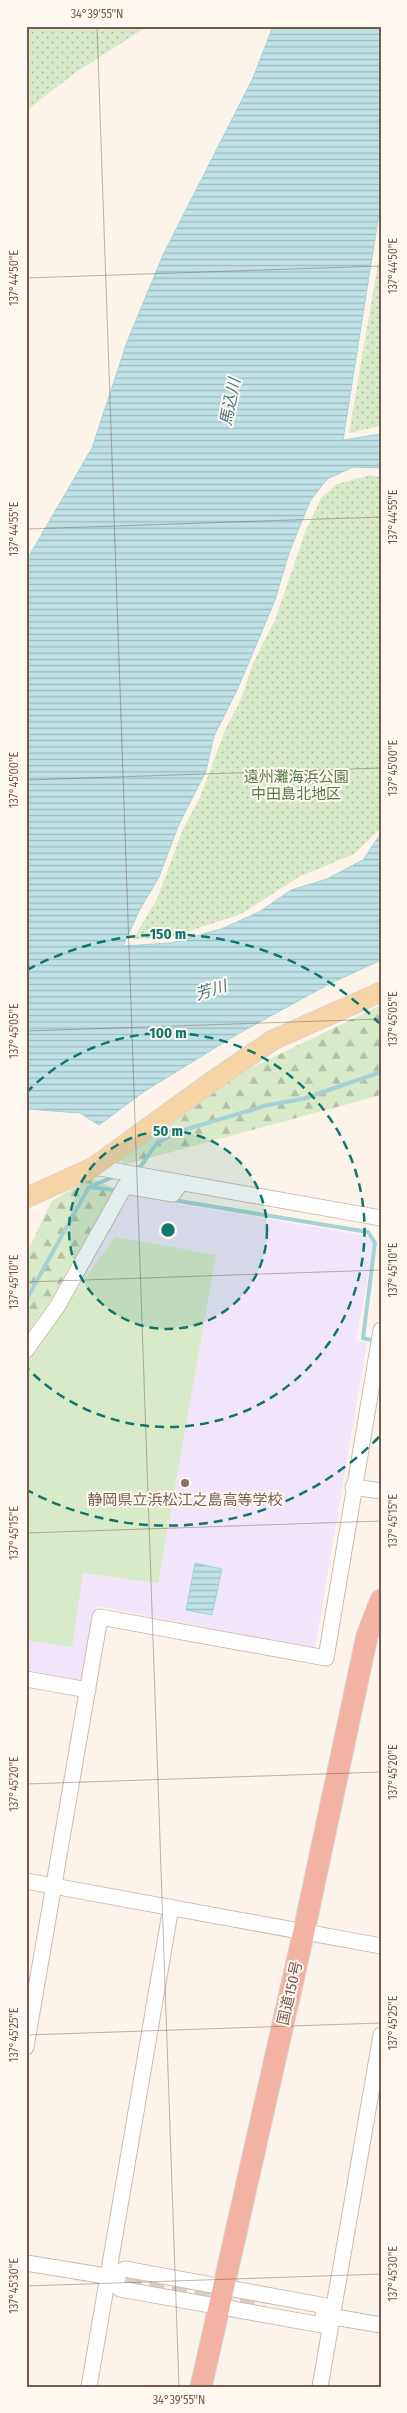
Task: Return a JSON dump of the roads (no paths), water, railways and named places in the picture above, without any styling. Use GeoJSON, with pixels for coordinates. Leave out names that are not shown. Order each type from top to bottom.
{"type":"FeatureCollection","features":[{"type":"Feature","properties":{"kind":"highway","name":"国道150号"},"geometry":{"type":"LineString","coordinates":[[201,2387],[222,2286],[304,1931],[367,1636],[381,1600]]}},
{"type":"Feature","properties":{"kind":"main road"},"geometry":{"type":"LineString","coordinates":[[26,1198],[94,1167],[211,1082],[273,1040],[381,992]]}},
{"type":"Feature","properties":{"kind":"street"},"geometry":{"type":"LineString","coordinates":[[94,1167],[381,1218]]}},
{"type":"Feature","properties":{"kind":"street"},"geometry":{"type":"LineString","coordinates":[[26,1350],[57,1307],[126,1186],[173,1194],[181,1183]]}},
{"type":"Feature","properties":{"kind":"street"},"geometry":{"type":"LineString","coordinates":[[26,2047],[100,1617],[326,1658],[381,1330]]}},
{"type":"Feature","properties":{"kind":"street"},"geometry":{"type":"LineString","coordinates":[[354,1483],[381,1482]]}},
{"type":"Feature","properties":{"kind":"street"},"geometry":{"type":"LineString","coordinates":[[354,1483],[381,1490]]}},
{"type":"Feature","properties":{"kind":"street"},"geometry":{"type":"LineString","coordinates":[[26,1679],[88,1690]]}},
{"type":"Feature","properties":{"kind":"street"},"geometry":{"type":"LineString","coordinates":[[26,1881],[381,1946]]}},
{"type":"Feature","properties":{"kind":"street"},"geometry":{"type":"LineString","coordinates":[[89,2387],[172,1907]]}},
{"type":"Feature","properties":{"kind":"street"},"geometry":{"type":"LineString","coordinates":[[320,2387],[381,2035]]}},
{"type":"Feature","properties":{"kind":"street"},"geometry":{"type":"LineString","coordinates":[[26,2263],[127,2279]]}},
{"type":"Feature","properties":{"kind":"street"},"geometry":{"type":"LineString","coordinates":[[108,2277],[125,2269],[222,2286],[326,2306],[332,2317]]}},
{"type":"Feature","properties":{"kind":"street"},"geometry":{"type":"LineString","coordinates":[[108,2277],[120,2289],[218,2307],[322,2325],[332,2317]]}},
{"type":"Feature","properties":{"kind":"street"},"geometry":{"type":"LineString","coordinates":[[256,2303],[381,2325]]}},
{"type":"Feature","properties":{"kind":"water"},"geometry":{"type":"Polygon","coordinates":[[[273,26],[381,26],[381,201],[343,440],[381,434],[381,468],[353,467],[327,479],[310,501],[289,553],[275,600],[238,688],[214,736],[206,771],[179,824],[159,877],[139,911],[123,946],[171,943],[221,929],[259,912],[291,890],[327,879],[363,860],[381,833],[381,960],[329,984],[236,1035],[145,1091],[99,1125],[80,1113],[26,1109],[26,561],[92,448],[127,342],[163,255],[253,78],[273,26]]]}},
{"type":"Feature","properties":{"kind":"water"},"geometry":{"type":"Polygon","coordinates":[[[195,1563],[222,1569],[212,1615],[186,1610],[195,1563]]]}},
{"type":"Feature","properties":{"kind":"waterway"},"geometry":{"type":"LineString","coordinates":[[134,1169],[141,1166],[157,1143],[180,1131],[268,1105],[303,1099],[378,1073],[381,1069]]}},
{"type":"Feature","properties":{"kind":"waterway"},"geometry":{"type":"LineString","coordinates":[[26,1300],[89,1187],[116,1176]]}},
{"type":"Feature","properties":{"kind":"waterway"},"geometry":{"type":"LineString","coordinates":[[91,1187],[119,1191]]}},
{"type":"Feature","properties":{"kind":"waterway"},"geometry":{"type":"LineString","coordinates":[[173,1200],[368,1232],[375,1243],[363,1338],[376,1341]]}},
{"type":"Feature","properties":{"kind":"tunnel"},"geometry":{"type":"LineString","coordinates":[[127,2279],[256,2303]]}},
{"type":"Feature","properties":{"kind":"place","name":"静岡県立浜松江之島高等学校"},"geometry":{"type":"Point","coordinates":[185,1483]}},
{"type":"Feature","properties":{"kind":"water label","name":"馬込川"},"geometry":{"type":"Point","coordinates":[230,402]}},
{"type":"Feature","properties":{"kind":"water label","name":"芳川"},"geometry":{"type":"Point","coordinates":[211,990]}},
{"type":"Feature","properties":{"kind":"park label","name":"遠州灘海浜公園 中田島北地区"},"geometry":{"type":"Point","coordinates":[296,786]}}]}
